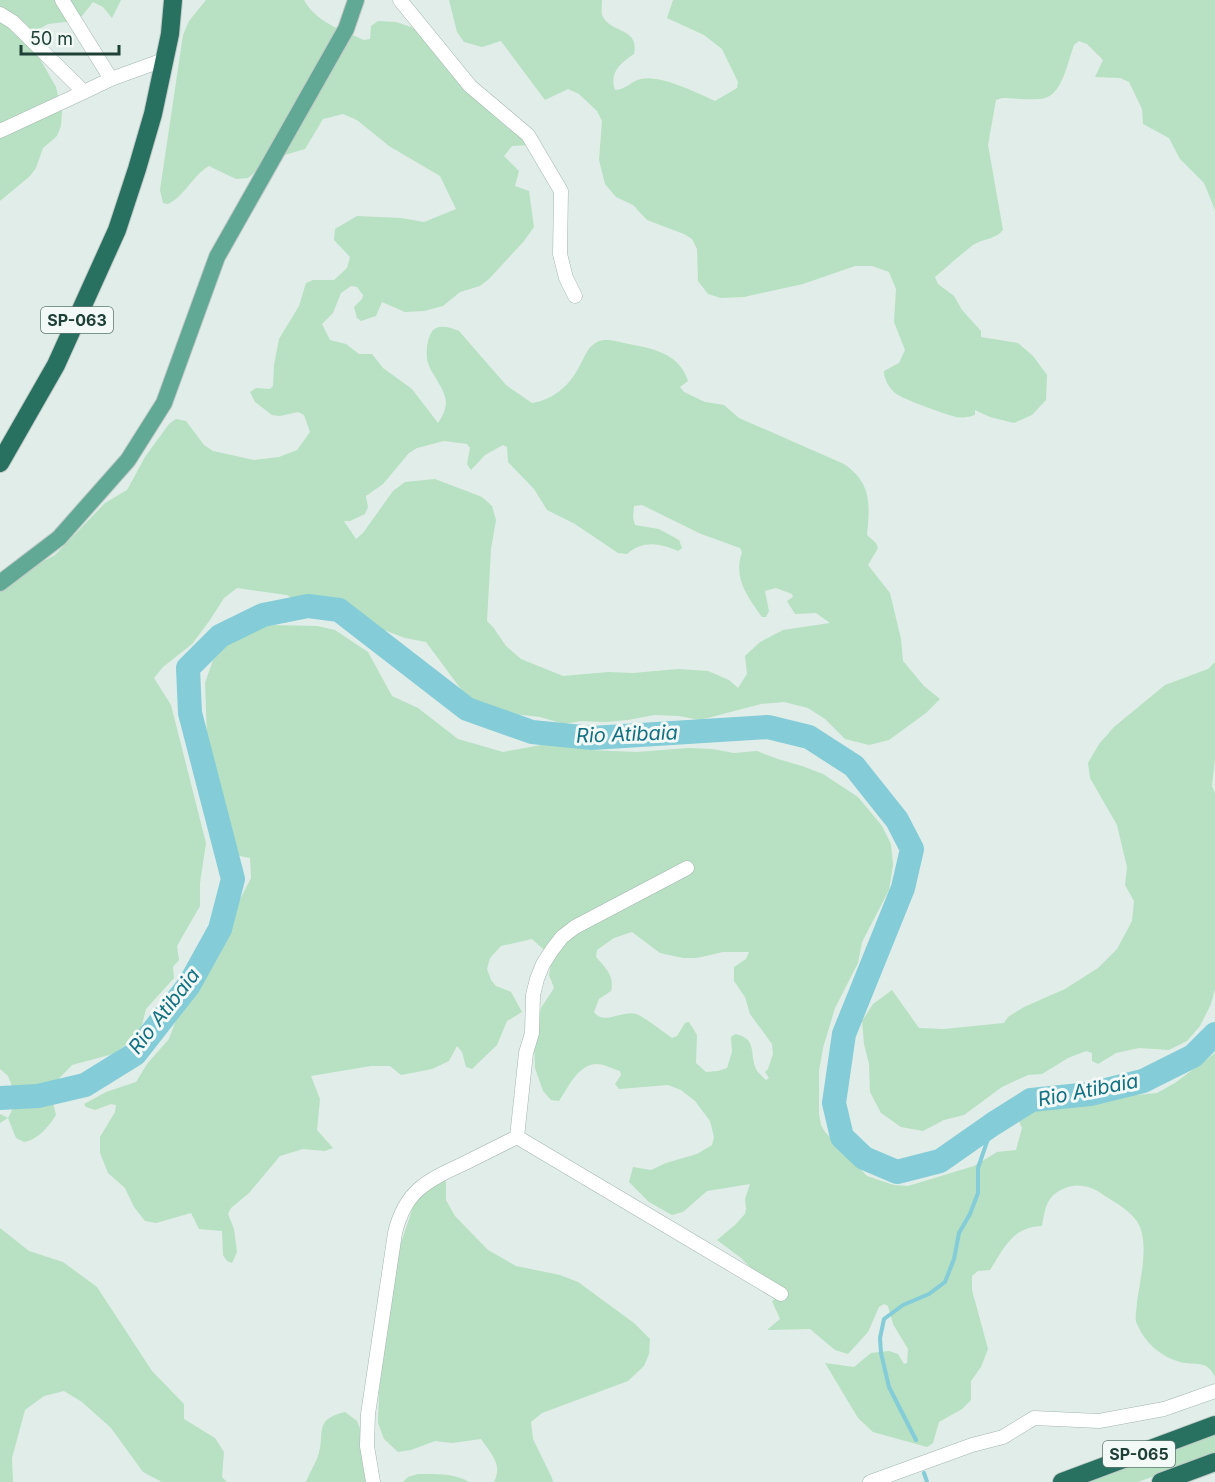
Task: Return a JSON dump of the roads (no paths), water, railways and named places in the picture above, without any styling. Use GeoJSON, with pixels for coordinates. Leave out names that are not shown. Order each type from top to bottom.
{"type":"FeatureCollection","features":[{"type":"Feature","properties":{"kind":"highway","name":"SP-063"},"geometry":{"type":"LineString","coordinates":[[0,463],[56,365],[117,230],[150,125],[166,60],[173,0]]}},
{"type":"Feature","properties":{"kind":"highway","name":"SP-065"},"geometry":{"type":"LineString","coordinates":[[1062,1482],[1215,1425]]}},
{"type":"Feature","properties":{"kind":"highway","name":"SP-065"},"geometry":{"type":"LineString","coordinates":[[1161,1482],[1215,1462]]}},
{"type":"Feature","properties":{"kind":"main road"},"geometry":{"type":"LineString","coordinates":[[0,583],[59,538],[128,460],[164,403],[217,257],[346,28],[356,0]]}},
{"type":"Feature","properties":{"kind":"street"},"geometry":{"type":"LineString","coordinates":[[62,0],[111,79]]}},
{"type":"Feature","properties":{"kind":"street"},"geometry":{"type":"LineString","coordinates":[[400,0],[470,86],[528,135],[561,191],[560,254],[566,278],[575,296]]}},
{"type":"Feature","properties":{"kind":"street"},"geometry":{"type":"LineString","coordinates":[[0,14],[13,22],[84,92]]}},
{"type":"Feature","properties":{"kind":"street"},"geometry":{"type":"LineString","coordinates":[[0,131],[111,79],[166,60]]}},
{"type":"Feature","properties":{"kind":"street"},"geometry":{"type":"LineString","coordinates":[[517,1137],[525,1053],[532,1033],[533,995],[543,964],[562,937],[575,927],[687,868]]}},
{"type":"Feature","properties":{"kind":"street"},"geometry":{"type":"LineString","coordinates":[[517,1137],[782,1294]]}},
{"type":"Feature","properties":{"kind":"street"},"geometry":{"type":"LineString","coordinates":[[373,1482],[367,1446],[368,1414],[395,1233],[400,1215],[410,1198],[428,1181],[517,1137]]}},
{"type":"Feature","properties":{"kind":"street"},"geometry":{"type":"LineString","coordinates":[[870,1482],[972,1445],[1003,1437],[1034,1418],[1099,1421],[1164,1409],[1215,1391]]}},
{"type":"Feature","properties":{"kind":"waterway","name":"Rio Atibaia"},"geometry":{"type":"LineString","coordinates":[[0,1098],[38,1096],[85,1085],[135,1054],[189,985],[220,929],[233,879],[190,713],[188,668],[220,636],[263,615],[308,606],[339,610],[467,709],[532,732],[592,738],[768,727],[809,737],[854,766],[897,820],[912,849],[903,888],[844,1034],[834,1103],[842,1137],[864,1158],[897,1172],[940,1161],[1031,1100],[1090,1094],[1143,1081],[1193,1056],[1215,1034]]}},
{"type":"Feature","properties":{"kind":"waterway"},"geometry":{"type":"LineString","coordinates":[[916,1440],[889,1387],[881,1353],[880,1338],[884,1319],[903,1305],[929,1294],[945,1282],[954,1259],[959,1233],[978,1193],[978,1168],[993,1124]]}},
{"type":"Feature","properties":{"kind":"waterway"},"geometry":{"type":"LineString","coordinates":[[924,1473],[927,1482]]}}]}
